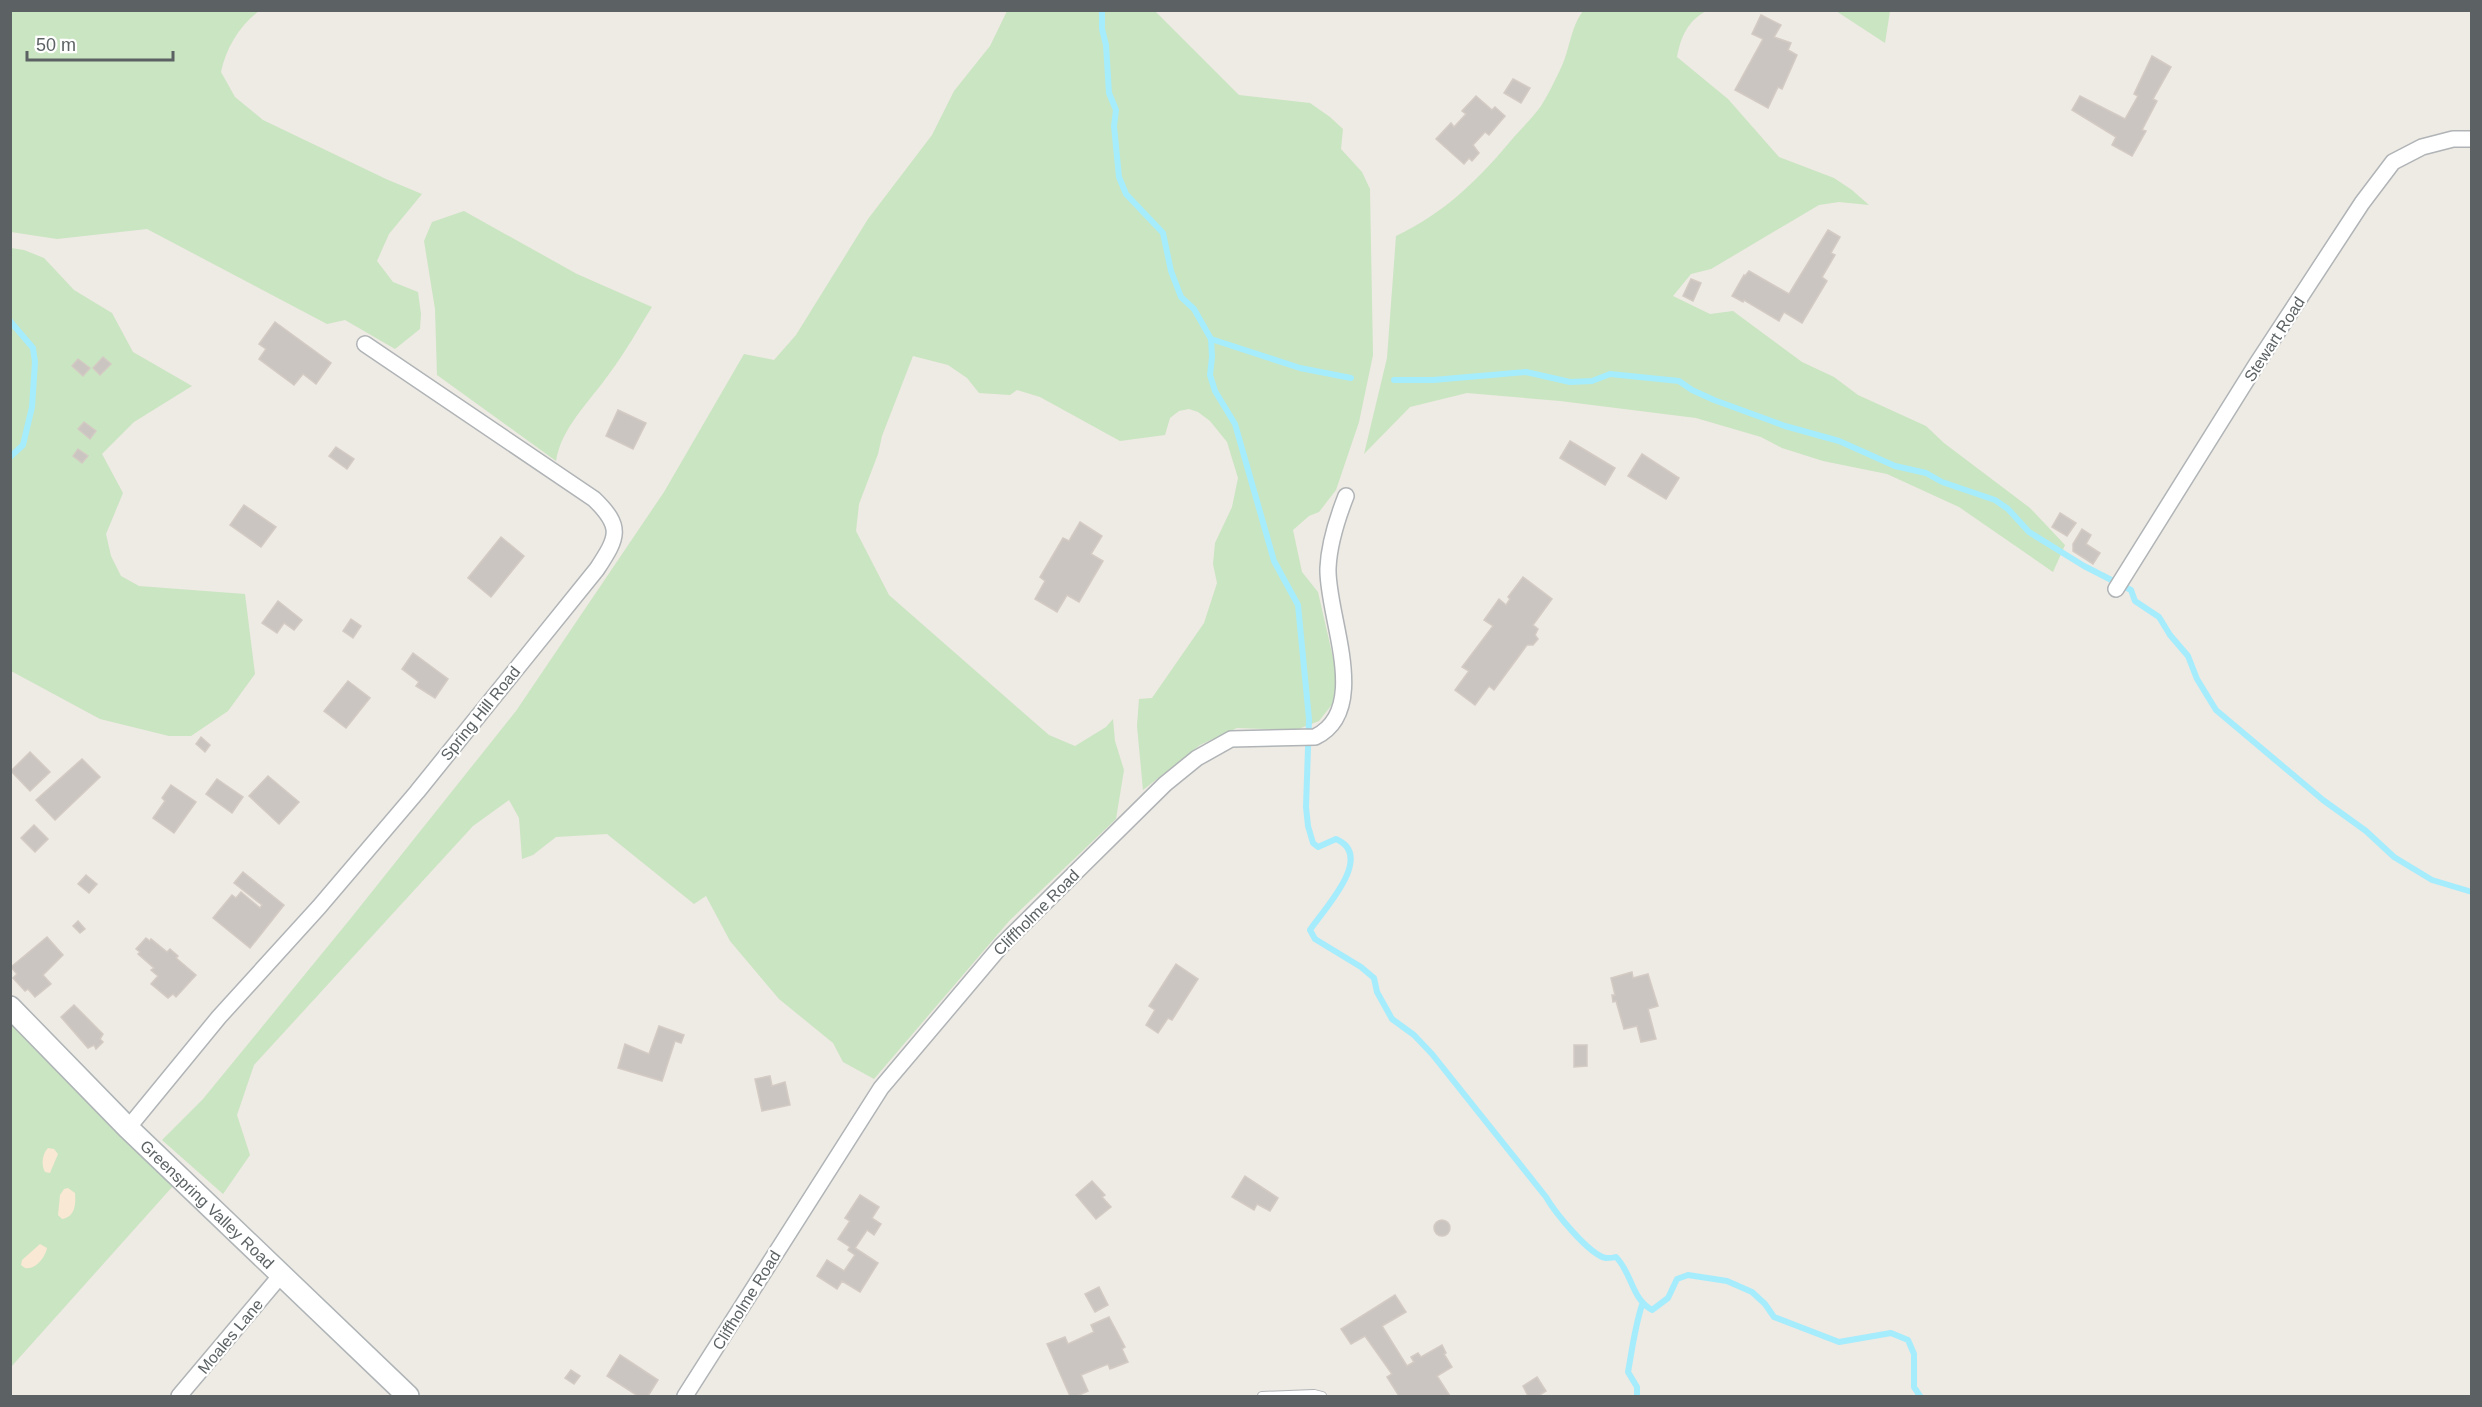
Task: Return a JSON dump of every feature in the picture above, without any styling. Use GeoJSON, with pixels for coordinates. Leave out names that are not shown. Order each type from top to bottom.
{"type":"FeatureCollection","features":[{"type":"Feature","properties":{"kind":"main road","name":"Greenspring Valley Road"},"geometry":{"type":"LineString","coordinates":[[10,1007],[128,1128],[408,1396]]}},
{"type":"Feature","properties":{"kind":"street","name":"Stewart Road"},"geometry":{"type":"LineString","coordinates":[[2119,584],[2362,203],[2393,162],[2422,147],[2453,139],[2472,139]]}},
{"type":"Feature","properties":{"kind":"street","name":"Spring Hill Road"},"geometry":{"type":"LineString","coordinates":[[128,1128],[219,1017],[319,907],[417,792],[597,568],[614,538],[610,515],[594,499],[365,344]]}},
{"type":"Feature","properties":{"kind":"street","name":"Cliffholme Road"},"geometry":{"type":"LineString","coordinates":[[685,1396],[881,1088],[1001,946],[1165,784],[1197,758],[1231,739],[1315,737],[1322,734],[1333,721],[1340,705],[1343,688],[1342,656],[1332,607],[1328,568],[1336,524],[1346,496]]}},
{"type":"Feature","properties":{"kind":"street","name":"Moales Lane"},"geometry":{"type":"LineString","coordinates":[[179,1396],[280,1275]]}},
{"type":"Feature","properties":{"kind":"lane"},"geometry":{"type":"LineString","coordinates":[[1262,1396],[1314,1394],[1322,1396]]}},
{"type":"Feature","properties":{"kind":"green space"},"geometry":{"type":"Polygon","coordinates":[[[10,11],[259,11],[240,30],[223,63],[221,72],[235,97],[263,120],[422,194],[389,234],[377,261],[393,282],[418,292],[421,314],[420,329],[395,349],[345,320],[327,324],[147,229],[57,239],[11,232],[10,11]]]}},
{"type":"Feature","properties":{"kind":"green space"},"geometry":{"type":"Polygon","coordinates":[[[1007,11],[1155,11],[1239,95],[1310,103],[1343,129],[1341,149],[1362,172],[1370,189],[1373,355],[1359,422],[1336,490],[1319,512],[1309,516],[1293,530],[1302,572],[1318,592],[1337,675],[1334,702],[1319,721],[1296,730],[1237,728],[1200,745],[1143,790],[1137,726],[1139,699],[1152,698],[1204,623],[1217,583],[1213,564],[1215,543],[1232,507],[1238,478],[1227,442],[1210,421],[1198,412],[1189,409],[1179,411],[1170,418],[1165,435],[1120,441],[1040,397],[1017,390],[1010,395],[979,393],[967,378],[948,365],[913,356],[859,504],[856,531],[889,595],[1049,735],[1075,746],[1106,727],[1113,719],[1115,741],[1124,770],[1116,819],[1010,920],[874,1079],[843,1062],[833,1043],[779,999],[730,941],[706,896],[694,904],[607,834],[556,837],[533,855],[522,859],[519,818],[509,800],[473,826],[254,1065],[237,1115],[250,1155],[223,1194],[162,1140],[203,1099],[516,711],[664,492],[744,354],[774,360],[796,335],[868,219],[932,135],[954,91],[990,46],[1007,11]]]}},
{"type":"Feature","properties":{"kind":"green space"},"geometry":{"type":"Polygon","coordinates":[[[1583,11],[1706,11],[1694,19],[1686,30],[1677,57],[1728,99],[1779,157],[1834,178],[1869,205],[1839,202],[1819,205],[1711,269],[1691,274],[1673,296],[1710,314],[1733,311],[1802,362],[1834,377],[1858,395],[1926,426],[1944,443],[2030,508],[2065,545],[2053,572],[1959,507],[1887,474],[1823,461],[1782,448],[1761,437],[1696,418],[1560,401],[1467,393],[1410,407],[1364,454],[1387,358],[1396,236],[1430,217],[1461,193],[1488,167],[1535,114],[1544,102],[1560,70],[1575,25],[1583,11]]]}},
{"type":"Feature","properties":{"kind":"green space"},"geometry":{"type":"Polygon","coordinates":[[[1836,11],[1890,11],[1885,43],[1836,11]]]}},
{"type":"Feature","properties":{"kind":"green space"},"geometry":{"type":"Polygon","coordinates":[[[464,211],[577,274],[652,307],[615,366],[570,426],[556,461],[437,375],[435,309],[424,241],[432,222],[464,211]]]}},
{"type":"Feature","properties":{"kind":"green space"},"geometry":{"type":"Polygon","coordinates":[[[11,248],[24,250],[44,258],[74,290],[112,313],[133,352],[192,386],[134,422],[102,454],[123,493],[106,534],[111,556],[121,576],[139,586],[245,594],[255,674],[228,711],[191,736],[169,736],[100,719],[11,671],[11,248]]]}},
{"type":"Feature","properties":{"kind":"green space"},"geometry":{"type":"Polygon","coordinates":[[[10,1019],[173,1186],[11,1367],[10,1019]]]}},
{"type":"Feature","properties":{"kind":"sand"},"geometry":{"type":"Polygon","coordinates":[[[48,1148],[54,1149],[58,1154],[50,1173],[45,1172],[43,1163],[44,1153],[48,1148]]]}},
{"type":"Feature","properties":{"kind":"sand"},"geometry":{"type":"Polygon","coordinates":[[[68,1188],[75,1193],[75,1206],[70,1216],[62,1219],[58,1215],[60,1195],[64,1189],[68,1188]]]}},
{"type":"Feature","properties":{"kind":"sand"},"geometry":{"type":"Polygon","coordinates":[[[40,1244],[47,1248],[39,1262],[29,1268],[21,1265],[22,1260],[40,1244]]]}},
{"type":"Feature","properties":{"kind":"building"},"geometry":{"type":"Polygon","coordinates":[[[1761,15],[1781,25],[1774,37],[1791,43],[1788,50],[1797,55],[1782,89],[1778,87],[1768,108],[1735,90],[1763,39],[1752,34],[1761,15]]]}},
{"type":"Feature","properties":{"kind":"building"},"geometry":{"type":"Polygon","coordinates":[[[2152,56],[2171,67],[2153,99],[2157,101],[2142,130],[2146,131],[2132,156],[2112,145],[2116,137],[2072,110],[2080,96],[2125,119],[2138,96],[2134,94],[2152,56]]]}},
{"type":"Feature","properties":{"kind":"building"},"geometry":{"type":"Polygon","coordinates":[[[1513,79],[1530,88],[1521,103],[1504,93],[1513,79]]]}},
{"type":"Feature","properties":{"kind":"building"},"geometry":{"type":"Polygon","coordinates":[[[1476,96],[1492,110],[1495,107],[1505,116],[1489,135],[1485,132],[1473,145],[1479,153],[1472,161],[1469,158],[1464,164],[1436,139],[1451,123],[1454,127],[1466,114],[1462,111],[1476,96]]]}},
{"type":"Feature","properties":{"kind":"building"},"geometry":{"type":"Polygon","coordinates":[[[1828,230],[1840,237],[1831,253],[1835,255],[1822,277],[1827,281],[1802,323],[1784,312],[1779,321],[1744,300],[1743,302],[1732,296],[1744,275],[1749,271],[1789,294],[1828,230]]]}},
{"type":"Feature","properties":{"kind":"building"},"geometry":{"type":"Polygon","coordinates":[[[1691,279],[1701,283],[1693,301],[1683,296],[1691,279]]]}},
{"type":"Feature","properties":{"kind":"building"},"geometry":{"type":"Polygon","coordinates":[[[275,322],[331,363],[316,384],[303,374],[294,385],[259,359],[266,349],[259,344],[275,322]]]}},
{"type":"Feature","properties":{"kind":"building"},"geometry":{"type":"Polygon","coordinates":[[[103,357],[111,364],[100,375],[93,368],[103,357]]]}},
{"type":"Feature","properties":{"kind":"building"},"geometry":{"type":"Polygon","coordinates":[[[78,359],[90,368],[83,376],[72,366],[78,359]]]}},
{"type":"Feature","properties":{"kind":"building"},"geometry":{"type":"Polygon","coordinates":[[[618,410],[646,423],[633,449],[606,436],[618,410]]]}},
{"type":"Feature","properties":{"kind":"building"},"geometry":{"type":"Polygon","coordinates":[[[84,422],[96,431],[90,439],[78,429],[84,422]]]}},
{"type":"Feature","properties":{"kind":"building"},"geometry":{"type":"Polygon","coordinates":[[[1570,441],[1615,468],[1605,485],[1560,458],[1570,441]]]}},
{"type":"Feature","properties":{"kind":"building"},"geometry":{"type":"Polygon","coordinates":[[[336,447],[354,459],[347,469],[329,456],[336,447]]]}},
{"type":"Feature","properties":{"kind":"building"},"geometry":{"type":"Polygon","coordinates":[[[78,449],[88,456],[82,463],[73,456],[78,449]]]}},
{"type":"Feature","properties":{"kind":"building"},"geometry":{"type":"Polygon","coordinates":[[[1642,454],[1679,478],[1666,499],[1628,476],[1642,454]]]}},
{"type":"Feature","properties":{"kind":"building"},"geometry":{"type":"Polygon","coordinates":[[[244,505],[276,527],[261,547],[230,525],[244,505]]]}},
{"type":"Feature","properties":{"kind":"building"},"geometry":{"type":"Polygon","coordinates":[[[2060,513],[2076,523],[2067,536],[2052,527],[2060,513]]]}},
{"type":"Feature","properties":{"kind":"building"},"geometry":{"type":"Polygon","coordinates":[[[1080,522],[1102,536],[1091,554],[1103,561],[1079,602],[1067,595],[1057,612],[1035,599],[1045,581],[1040,577],[1063,538],[1069,541],[1080,522]]]}},
{"type":"Feature","properties":{"kind":"building"},"geometry":{"type":"Polygon","coordinates":[[[2082,529],[2091,535],[2086,544],[2100,553],[2093,564],[2073,551],[2073,544],[2082,529]]]}},
{"type":"Feature","properties":{"kind":"building"},"geometry":{"type":"Polygon","coordinates":[[[501,537],[524,556],[491,597],[468,578],[501,537]]]}},
{"type":"Feature","properties":{"kind":"building"},"geometry":{"type":"Polygon","coordinates":[[[1523,577],[1552,599],[1533,625],[1538,629],[1535,635],[1538,639],[1533,645],[1527,645],[1494,690],[1489,686],[1475,705],[1455,690],[1469,671],[1462,667],[1493,626],[1484,620],[1499,599],[1506,605],[1510,599],[1508,597],[1523,577]]]}},
{"type":"Feature","properties":{"kind":"building"},"geometry":{"type":"Polygon","coordinates":[[[278,601],[302,620],[294,630],[284,623],[277,633],[262,623],[278,601]]]}},
{"type":"Feature","properties":{"kind":"building"},"geometry":{"type":"Polygon","coordinates":[[[351,619],[361,626],[353,638],[343,631],[351,619]]]}},
{"type":"Feature","properties":{"kind":"building"},"geometry":{"type":"Polygon","coordinates":[[[413,653],[448,679],[435,698],[416,686],[419,682],[402,669],[413,653]]]}},
{"type":"Feature","properties":{"kind":"building"},"geometry":{"type":"Polygon","coordinates":[[[348,681],[370,698],[346,728],[324,711],[348,681]]]}},
{"type":"Feature","properties":{"kind":"building"},"geometry":{"type":"Polygon","coordinates":[[[201,737],[210,745],[205,752],[196,744],[201,737]]]}},
{"type":"Feature","properties":{"kind":"building"},"geometry":{"type":"Polygon","coordinates":[[[30,752],[50,772],[30,791],[11,771],[30,752]]]}},
{"type":"Feature","properties":{"kind":"building"},"geometry":{"type":"Polygon","coordinates":[[[82,759],[100,777],[55,820],[36,800],[82,759]]]}},
{"type":"Feature","properties":{"kind":"building"},"geometry":{"type":"Polygon","coordinates":[[[268,776],[299,802],[279,824],[249,796],[268,776]]]}},
{"type":"Feature","properties":{"kind":"building"},"geometry":{"type":"Polygon","coordinates":[[[217,779],[243,797],[232,813],[206,794],[217,779]]]}},
{"type":"Feature","properties":{"kind":"building"},"geometry":{"type":"Polygon","coordinates":[[[171,785],[196,802],[174,833],[153,818],[165,801],[162,798],[171,785]]]}},
{"type":"Feature","properties":{"kind":"building"},"geometry":{"type":"Polygon","coordinates":[[[34,825],[48,839],[35,852],[21,838],[34,825]]]}},
{"type":"Feature","properties":{"kind":"building"},"geometry":{"type":"Polygon","coordinates":[[[243,872],[284,905],[250,948],[213,918],[232,895],[236,898],[241,892],[260,908],[262,905],[234,883],[243,872]]]}},
{"type":"Feature","properties":{"kind":"building"},"geometry":{"type":"Polygon","coordinates":[[[86,875],[97,884],[89,893],[78,884],[86,875]]]}},
{"type":"Feature","properties":{"kind":"building"},"geometry":{"type":"Polygon","coordinates":[[[78,921],[85,929],[80,933],[73,926],[78,921]]]}},
{"type":"Feature","properties":{"kind":"building"},"geometry":{"type":"Polygon","coordinates":[[[47,937],[63,955],[43,975],[51,984],[35,997],[28,989],[25,991],[13,978],[17,974],[11,967],[47,937]]]}},
{"type":"Feature","properties":{"kind":"building"},"geometry":{"type":"Polygon","coordinates":[[[146,938],[150,941],[151,939],[167,952],[170,949],[178,956],[176,958],[196,975],[176,997],[173,994],[168,998],[151,984],[158,976],[151,970],[154,968],[138,954],[140,952],[136,949],[146,938]]]}},
{"type":"Feature","properties":{"kind":"building"},"geometry":{"type":"Polygon","coordinates":[[[1176,964],[1198,979],[1172,1020],[1168,1018],[1158,1033],[1146,1025],[1155,1010],[1149,1006],[1176,964]]]}},
{"type":"Feature","properties":{"kind":"building"},"geometry":{"type":"Polygon","coordinates":[[[1632,972],[1633,978],[1648,974],[1658,1006],[1648,1009],[1656,1039],[1641,1042],[1637,1026],[1624,1029],[1616,1001],[1613,1002],[1612,995],[1615,995],[1611,978],[1632,972]]]}},
{"type":"Feature","properties":{"kind":"building"},"geometry":{"type":"Polygon","coordinates":[[[74,1005],[103,1034],[100,1039],[103,1042],[96,1049],[94,1045],[88,1048],[61,1017],[74,1005]]]}},
{"type":"Feature","properties":{"kind":"building"},"geometry":{"type":"Polygon","coordinates":[[[659,1026],[684,1035],[681,1043],[675,1041],[662,1081],[618,1068],[625,1044],[649,1054],[659,1026]]]}},
{"type":"Feature","properties":{"kind":"building"},"geometry":{"type":"Polygon","coordinates":[[[1574,1045],[1587,1045],[1587,1066],[1574,1067],[1574,1045]]]}},
{"type":"Feature","properties":{"kind":"building"},"geometry":{"type":"Polygon","coordinates":[[[770,1076],[772,1086],[785,1082],[790,1105],[762,1111],[755,1079],[770,1076]]]}},
{"type":"Feature","properties":{"kind":"building"},"geometry":{"type":"Polygon","coordinates":[[[1245,1176],[1278,1198],[1270,1211],[1257,1204],[1254,1210],[1232,1197],[1245,1176]]]}},
{"type":"Feature","properties":{"kind":"building"},"geometry":{"type":"Polygon","coordinates":[[[1092,1181],[1105,1195],[1102,1197],[1111,1207],[1096,1219],[1076,1195],[1092,1181]]]}},
{"type":"Feature","properties":{"kind":"building"},"geometry":{"type":"Polygon","coordinates":[[[860,1195],[879,1207],[872,1218],[881,1224],[874,1235],[867,1230],[855,1248],[878,1263],[860,1292],[842,1281],[837,1289],[817,1276],[827,1260],[844,1271],[855,1255],[848,1250],[850,1247],[838,1239],[850,1221],[845,1218],[860,1195]]]}},
{"type":"Feature","properties":{"kind":"building"},"geometry":{"type":"Polygon","coordinates":[[[1442,1220],[1448,1222],[1450,1228],[1448,1234],[1442,1236],[1436,1234],[1434,1228],[1436,1222],[1442,1220]]]}},
{"type":"Feature","properties":{"kind":"building"},"geometry":{"type":"Polygon","coordinates":[[[1099,1287],[1108,1305],[1095,1312],[1085,1294],[1099,1287]]]}},
{"type":"Feature","properties":{"kind":"building"},"geometry":{"type":"Polygon","coordinates":[[[1395,1295],[1406,1312],[1382,1326],[1407,1366],[1414,1362],[1411,1357],[1418,1353],[1421,1357],[1442,1345],[1446,1353],[1444,1354],[1452,1367],[1437,1376],[1450,1396],[1399,1396],[1387,1377],[1392,1374],[1365,1336],[1351,1344],[1341,1329],[1395,1295]]]}},
{"type":"Feature","properties":{"kind":"building"},"geometry":{"type":"Polygon","coordinates":[[[1109,1317],[1125,1347],[1122,1349],[1128,1362],[1110,1369],[1108,1364],[1081,1375],[1088,1391],[1077,1396],[1070,1396],[1047,1344],[1065,1337],[1068,1344],[1094,1332],[1091,1325],[1109,1317]]]}},
{"type":"Feature","properties":{"kind":"building"},"geometry":{"type":"Polygon","coordinates":[[[620,1355],[658,1380],[648,1396],[638,1396],[607,1376],[620,1355]]]}},
{"type":"Feature","properties":{"kind":"building"},"geometry":{"type":"Polygon","coordinates":[[[571,1370],[580,1376],[574,1384],[565,1378],[571,1370]]]}},
{"type":"Feature","properties":{"kind":"building"},"geometry":{"type":"Polygon","coordinates":[[[1537,1377],[1546,1391],[1538,1396],[1528,1396],[1523,1386],[1537,1377]]]}},
{"type":"Feature","properties":{"kind":"waterway"},"geometry":{"type":"LineString","coordinates":[[1102,10],[1109,93],[1116,110],[1114,126],[1119,177],[1126,194],[1163,233],[1171,271],[1181,297],[1194,309],[1211,339],[1210,375],[1215,391],[1235,424],[1274,561],[1298,605],[1309,719],[1306,807],[1308,826],[1313,843],[1318,847],[1336,839],[1347,847],[1351,858],[1343,883],[1310,930],[1315,939],[1361,967],[1374,978],[1377,992],[1392,1019],[1414,1035],[1432,1054],[1573,1232],[1599,1255],[1606,1258],[1616,1257],[1645,1305],[1652,1310],[1668,1298],[1677,1279],[1688,1275],[1727,1281],[1752,1292],[1765,1304],[1774,1317],[1839,1342],[1891,1333],[1908,1340],[1914,1354],[1914,1387],[1920,1396]]}},
{"type":"Feature","properties":{"kind":"waterway"},"geometry":{"type":"LineString","coordinates":[[10,321],[33,348],[35,362],[32,407],[23,445],[10,457]]}},
{"type":"Feature","properties":{"kind":"waterway"},"geometry":{"type":"LineString","coordinates":[[1211,339],[1300,368],[1351,378]]}},
{"type":"Feature","properties":{"kind":"waterway"},"geometry":{"type":"LineString","coordinates":[[1394,380],[1433,380],[1526,372],[1570,382],[1592,381],[1610,374],[1679,381],[1714,400],[1785,426],[1839,441],[1895,466],[1926,473],[1942,482],[1995,500],[2008,509],[2029,532],[2084,566],[2131,590],[2135,601],[2159,617],[2170,635],[2188,656],[2197,679],[2216,710],[2323,800],[2366,831],[2394,857],[2432,880],[2472,892]]}},
{"type":"Feature","properties":{"kind":"waterway"},"geometry":{"type":"LineString","coordinates":[[1637,1396],[1637,1387],[1628,1372],[1642,1305]]}}]}
